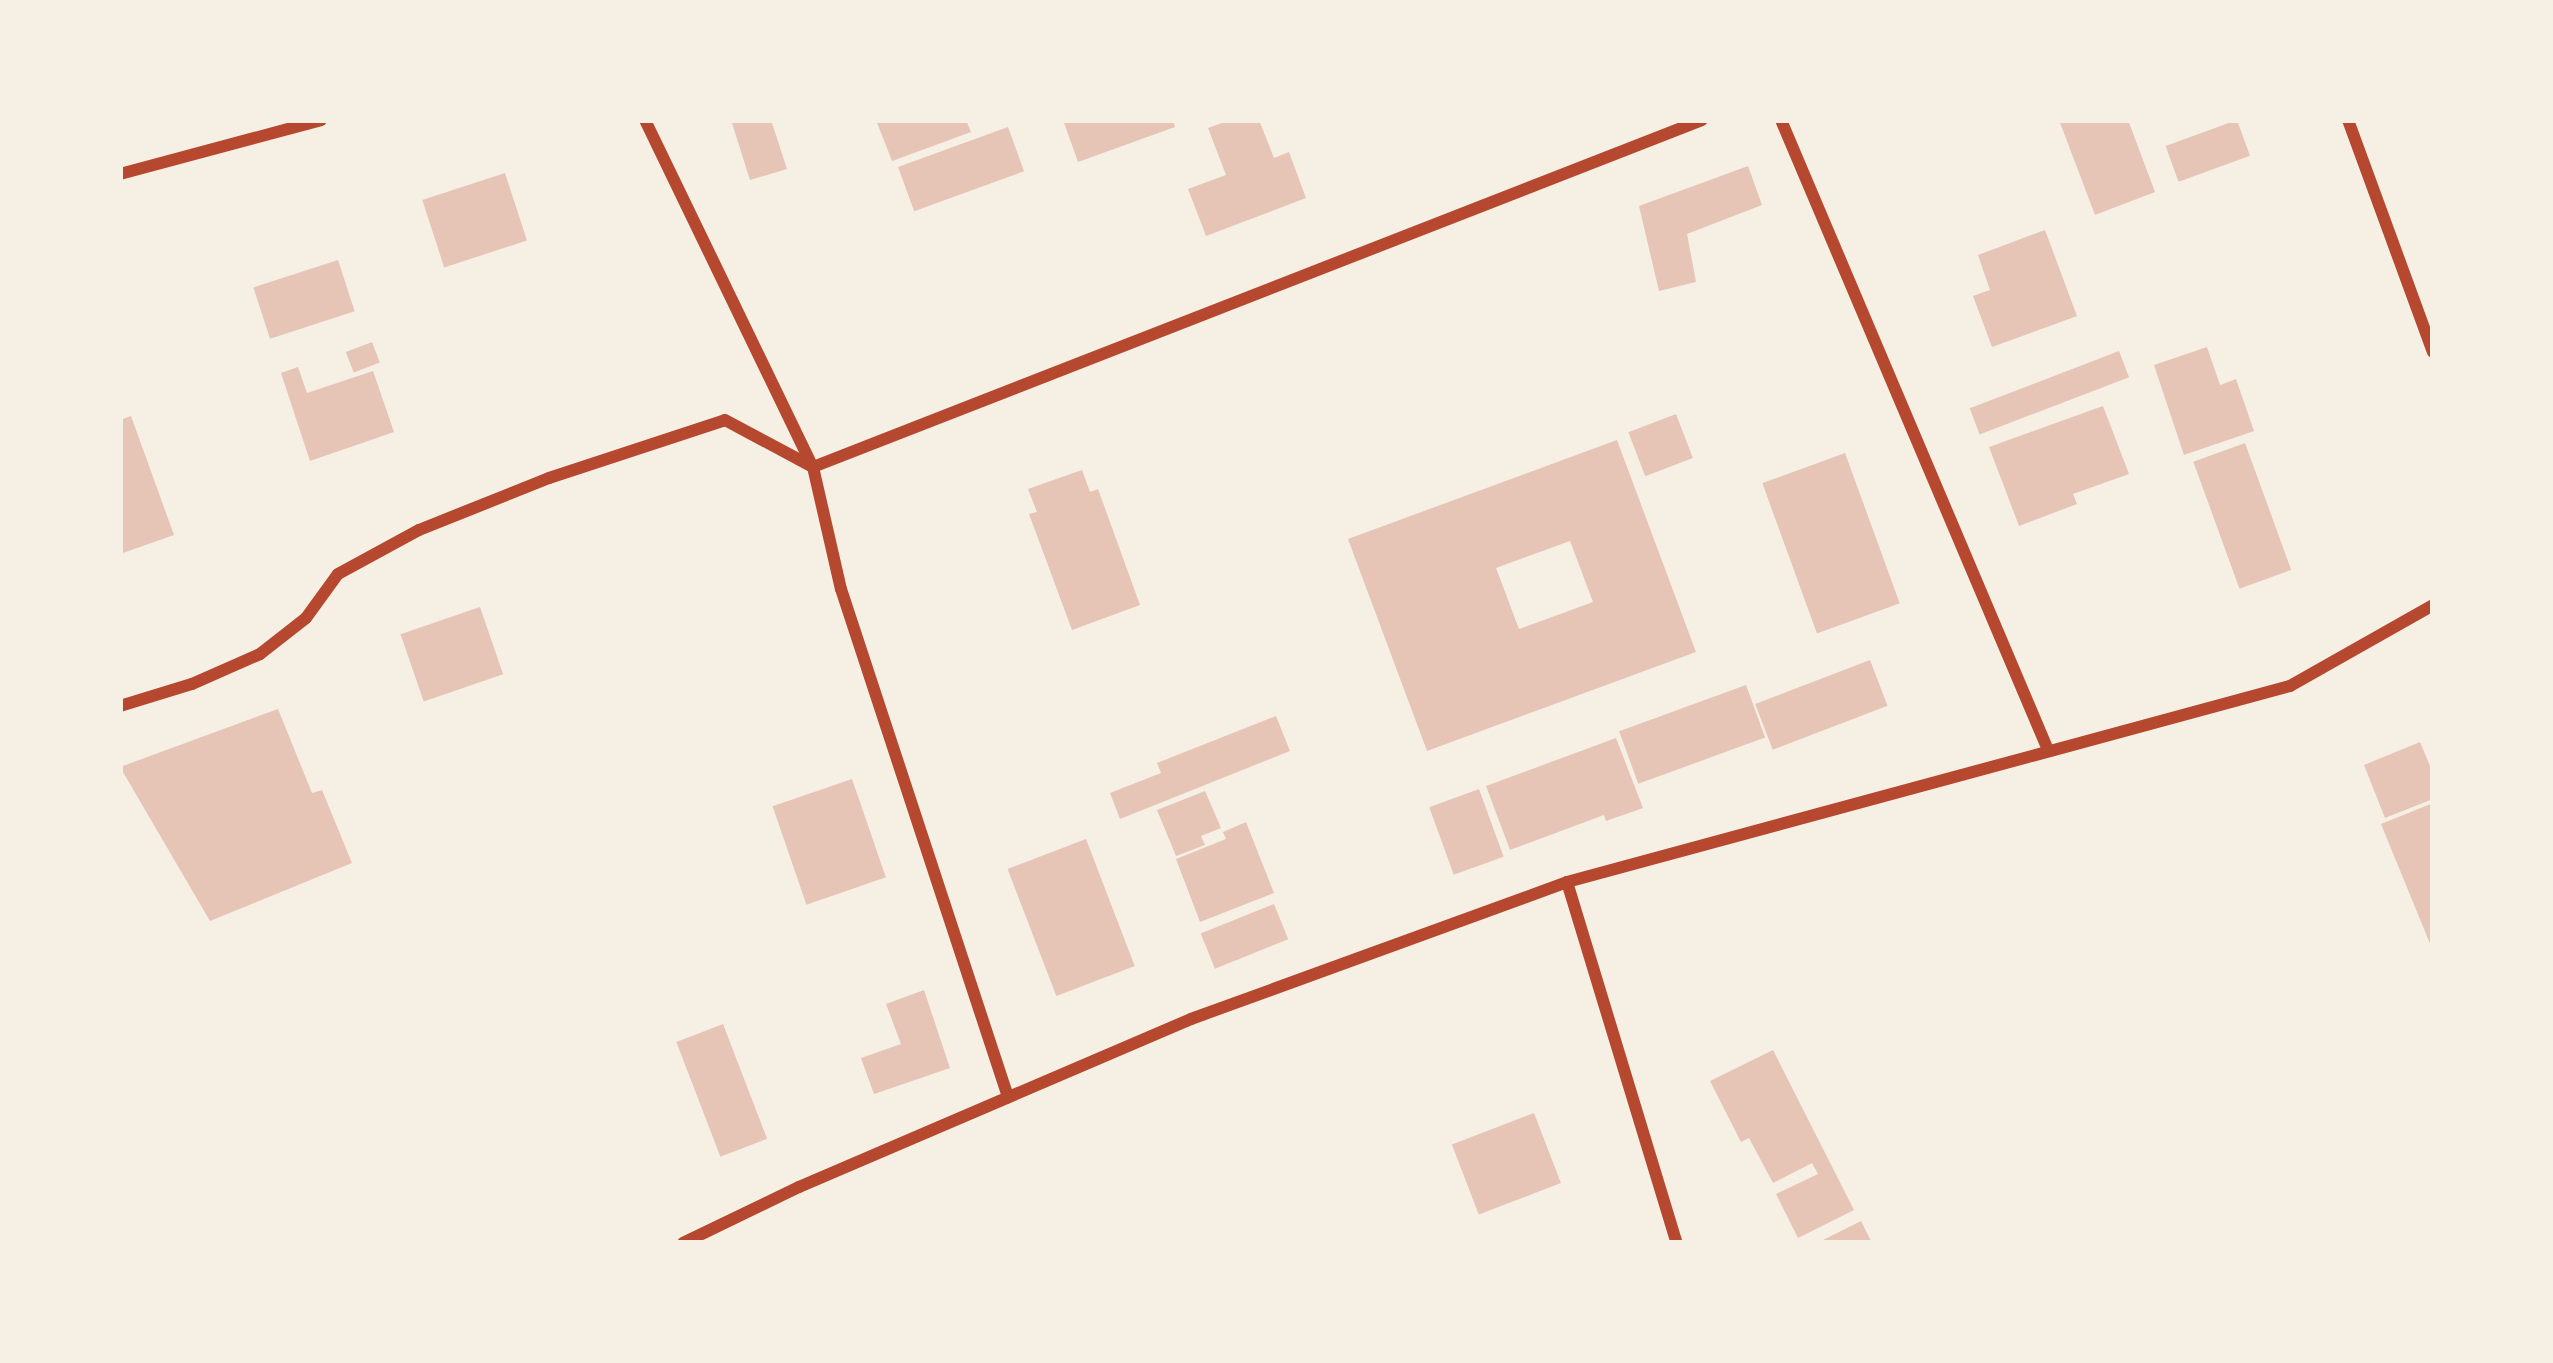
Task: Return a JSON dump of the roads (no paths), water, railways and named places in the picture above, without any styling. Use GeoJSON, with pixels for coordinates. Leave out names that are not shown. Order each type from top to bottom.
{"type":"FeatureCollection","features":[{"type":"Feature","properties":{"kind":"street"},"geometry":{"type":"LineString","coordinates":[[120,174],[320,120]]}},
{"type":"Feature","properties":{"kind":"street"},"geometry":{"type":"LineString","coordinates":[[645,120],[813,467],[841,590],[1008,1097]]}},
{"type":"Feature","properties":{"kind":"street"},"geometry":{"type":"LineString","coordinates":[[120,706],[192,684],[260,655],[306,618],[338,574],[419,530],[600,459],[724,420],[813,467],[1702,120]]}},
{"type":"Feature","properties":{"kind":"street"},"geometry":{"type":"LineString","coordinates":[[1781,120],[2048,750]]}},
{"type":"Feature","properties":{"kind":"street"},"geometry":{"type":"LineString","coordinates":[[2348,120],[2433,352]]}},
{"type":"Feature","properties":{"kind":"street"},"geometry":{"type":"LineString","coordinates":[[683,1243],[1191,1018],[1567,882],[2290,686],[2433,605]]}},
{"type":"Feature","properties":{"kind":"street"},"geometry":{"type":"LineString","coordinates":[[1567,882],[1677,1243]]}}]}
